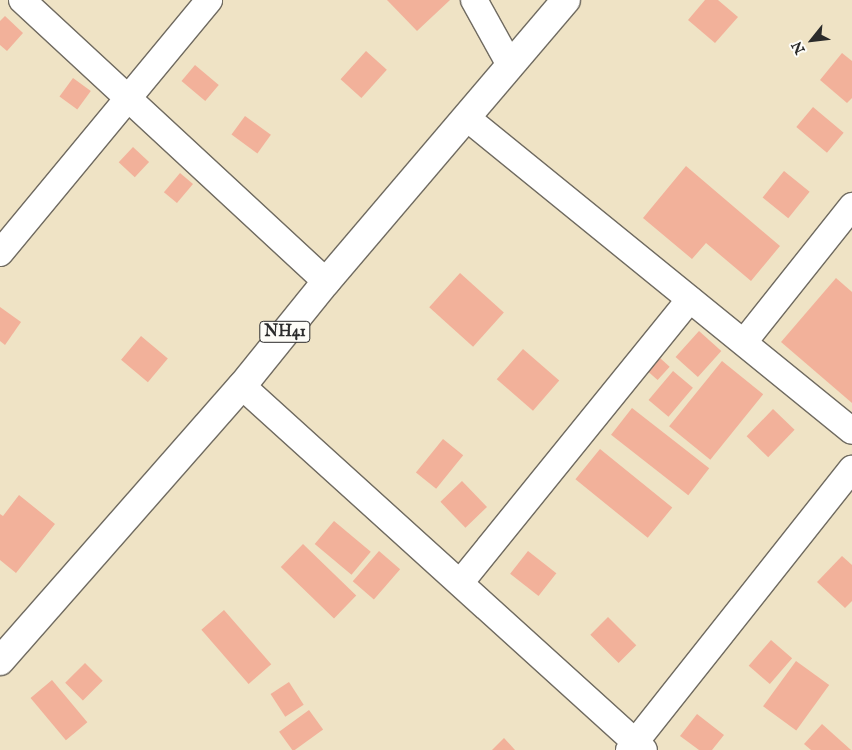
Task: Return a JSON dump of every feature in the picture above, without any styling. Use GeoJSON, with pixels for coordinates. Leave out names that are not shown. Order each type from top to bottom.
{"type":"FeatureCollection","features":[{"type":"Feature","properties":{"kind":"highway","name":"NH41"},"geometry":{"type":"LineString","coordinates":[[0,661],[242,386],[326,282],[566,0]]}},
{"type":"Feature","properties":{"kind":"street"},"geometry":{"type":"LineString","coordinates":[[22,0],[326,282]]}},
{"type":"Feature","properties":{"kind":"street"},"geometry":{"type":"LineString","coordinates":[[0,253],[209,0]]}},
{"type":"Feature","properties":{"kind":"street"},"geometry":{"type":"LineString","coordinates":[[474,0],[510,65]]}},
{"type":"Feature","properties":{"kind":"street"},"geometry":{"type":"LineString","coordinates":[[467,118],[852,431]]}},
{"type":"Feature","properties":{"kind":"street"},"geometry":{"type":"LineString","coordinates":[[744,342],[852,206]]}},
{"type":"Feature","properties":{"kind":"street"},"geometry":{"type":"LineString","coordinates":[[460,583],[690,299]]}},
{"type":"Feature","properties":{"kind":"street"},"geometry":{"type":"LineString","coordinates":[[242,386],[460,583],[636,747],[852,469]]}},
{"type":"Feature","properties":{"kind":"building"},"geometry":{"type":"Polygon","coordinates":[[[387,0],[450,0],[417,31],[387,0]]]}},
{"type":"Feature","properties":{"kind":"building"},"geometry":{"type":"Polygon","coordinates":[[[705,0],[718,0],[738,17],[715,43],[688,20],[705,0]]]}},
{"type":"Feature","properties":{"kind":"building"},"geometry":{"type":"Polygon","coordinates":[[[5,16],[23,33],[7,51],[0,45],[0,21],[5,16]]]}},
{"type":"Feature","properties":{"kind":"building"},"geometry":{"type":"Polygon","coordinates":[[[366,51],[387,70],[361,98],[341,79],[366,51]]]}},
{"type":"Feature","properties":{"kind":"building"},"geometry":{"type":"Polygon","coordinates":[[[842,53],[852,61],[852,98],[847,103],[820,80],[842,53]]]}},
{"type":"Feature","properties":{"kind":"building"},"geometry":{"type":"Polygon","coordinates":[[[195,65],[219,85],[205,101],[182,81],[195,65]]]}},
{"type":"Feature","properties":{"kind":"building"},"geometry":{"type":"Polygon","coordinates":[[[73,78],[91,91],[77,110],[59,97],[73,78]]]}},
{"type":"Feature","properties":{"kind":"building"},"geometry":{"type":"Polygon","coordinates":[[[813,107],[844,133],[827,153],[796,127],[813,107]]]}},
{"type":"Feature","properties":{"kind":"building"},"geometry":{"type":"Polygon","coordinates":[[[245,116],[271,135],[257,153],[231,135],[245,116]]]}},
{"type":"Feature","properties":{"kind":"building"},"geometry":{"type":"Polygon","coordinates":[[[133,147],[149,162],[135,177],[119,162],[133,147]]]}},
{"type":"Feature","properties":{"kind":"building"},"geometry":{"type":"Polygon","coordinates":[[[686,166],[780,246],[751,281],[706,243],[692,259],[643,218],[686,166]]]}},
{"type":"Feature","properties":{"kind":"building"},"geometry":{"type":"Polygon","coordinates":[[[784,171],[810,192],[788,218],[763,197],[784,171]]]}},
{"type":"Feature","properties":{"kind":"building"},"geometry":{"type":"Polygon","coordinates":[[[180,173],[193,184],[177,203],[164,192],[180,173]]]}},
{"type":"Feature","properties":{"kind":"building"},"geometry":{"type":"Polygon","coordinates":[[[460,273],[504,312],[473,347],[429,307],[460,273]]]}},
{"type":"Feature","properties":{"kind":"building"},"geometry":{"type":"Polygon","coordinates":[[[836,278],[852,292],[852,403],[781,342],[836,278]]]}},
{"type":"Feature","properties":{"kind":"building"},"geometry":{"type":"Polygon","coordinates":[[[0,307],[21,322],[5,345],[0,341],[0,307]]]}},
{"type":"Feature","properties":{"kind":"building"},"geometry":{"type":"Polygon","coordinates":[[[699,331],[721,351],[698,377],[676,357],[699,331]]]}},
{"type":"Feature","properties":{"kind":"building"},"geometry":{"type":"Polygon","coordinates":[[[141,336],[168,358],[148,382],[121,360],[141,336]]]}},
{"type":"Feature","properties":{"kind":"building"},"geometry":{"type":"Polygon","coordinates":[[[523,349],[559,380],[533,411],[497,379],[523,349]]]}},
{"type":"Feature","properties":{"kind":"building"},"geometry":{"type":"Polygon","coordinates":[[[660,358],[670,367],[658,380],[648,371],[660,358]]]}},
{"type":"Feature","properties":{"kind":"building"},"geometry":{"type":"Polygon","coordinates":[[[722,361],[763,394],[710,460],[669,426],[722,361]]]}},
{"type":"Feature","properties":{"kind":"building"},"geometry":{"type":"Polygon","coordinates":[[[673,371],[693,388],[668,417],[649,400],[673,371]]]}},
{"type":"Feature","properties":{"kind":"building"},"geometry":{"type":"Polygon","coordinates":[[[632,408],[709,468],[688,495],[611,435],[632,408]]]}},
{"type":"Feature","properties":{"kind":"building"},"geometry":{"type":"Polygon","coordinates":[[[773,409],[795,430],[768,457],[747,436],[773,409]]]}},
{"type":"Feature","properties":{"kind":"building"},"geometry":{"type":"Polygon","coordinates":[[[443,439],[463,455],[436,489],[416,472],[443,439]]]}},
{"type":"Feature","properties":{"kind":"building"},"geometry":{"type":"Polygon","coordinates":[[[600,449],[672,508],[648,538],[575,479],[600,449]]]}},
{"type":"Feature","properties":{"kind":"building"},"geometry":{"type":"Polygon","coordinates":[[[462,481],[487,507],[465,528],[440,502],[462,481]]]}},
{"type":"Feature","properties":{"kind":"building"},"geometry":{"type":"Polygon","coordinates":[[[19,495],[55,524],[16,573],[0,560],[0,514],[3,516],[19,495]]]}},
{"type":"Feature","properties":{"kind":"building"},"geometry":{"type":"Polygon","coordinates":[[[334,521],[371,552],[351,575],[315,544],[334,521]]]}},
{"type":"Feature","properties":{"kind":"building"},"geometry":{"type":"Polygon","coordinates":[[[303,544],[356,595],[334,618],[281,567],[303,544]]]}},
{"type":"Feature","properties":{"kind":"building"},"geometry":{"type":"Polygon","coordinates":[[[379,551],[400,569],[374,600],[353,581],[379,551]]]}},
{"type":"Feature","properties":{"kind":"building"},"geometry":{"type":"Polygon","coordinates":[[[528,551],[556,573],[539,596],[510,574],[528,551]]]}},
{"type":"Feature","properties":{"kind":"building"},"geometry":{"type":"Polygon","coordinates":[[[842,556],[852,565],[852,601],[845,608],[817,582],[842,556]]]}},
{"type":"Feature","properties":{"kind":"building"},"geometry":{"type":"Polygon","coordinates":[[[224,610],[271,664],[249,684],[201,630],[224,610]]]}},
{"type":"Feature","properties":{"kind":"building"},"geometry":{"type":"Polygon","coordinates":[[[608,617],[636,645],[619,663],[590,635],[608,617]]]}},
{"type":"Feature","properties":{"kind":"building"},"geometry":{"type":"Polygon","coordinates":[[[771,640],[792,658],[770,684],[749,666],[771,640]]]}},
{"type":"Feature","properties":{"kind":"building"},"geometry":{"type":"Polygon","coordinates":[[[796,661],[829,685],[796,730],[763,706],[796,661]]]}},
{"type":"Feature","properties":{"kind":"building"},"geometry":{"type":"Polygon","coordinates":[[[85,663],[103,681],[83,700],[65,683],[85,663]]]}},
{"type":"Feature","properties":{"kind":"building"},"geometry":{"type":"Polygon","coordinates":[[[52,680],[87,722],[66,740],[31,698],[52,680]]]}},
{"type":"Feature","properties":{"kind":"building"},"geometry":{"type":"Polygon","coordinates":[[[289,682],[304,705],[285,717],[271,694],[289,682]]]}},
{"type":"Feature","properties":{"kind":"building"},"geometry":{"type":"Polygon","coordinates":[[[309,710],[323,729],[295,750],[292,750],[279,732],[309,710]]]}},
{"type":"Feature","properties":{"kind":"building"},"geometry":{"type":"Polygon","coordinates":[[[697,714],[724,735],[712,750],[699,750],[680,736],[697,714]]]}},
{"type":"Feature","properties":{"kind":"building"},"geometry":{"type":"Polygon","coordinates":[[[822,724],[851,750],[811,750],[804,744],[822,724]]]}},
{"type":"Feature","properties":{"kind":"building"},"geometry":{"type":"Polygon","coordinates":[[[504,738],[515,750],[492,750],[504,738]]]}}]}
